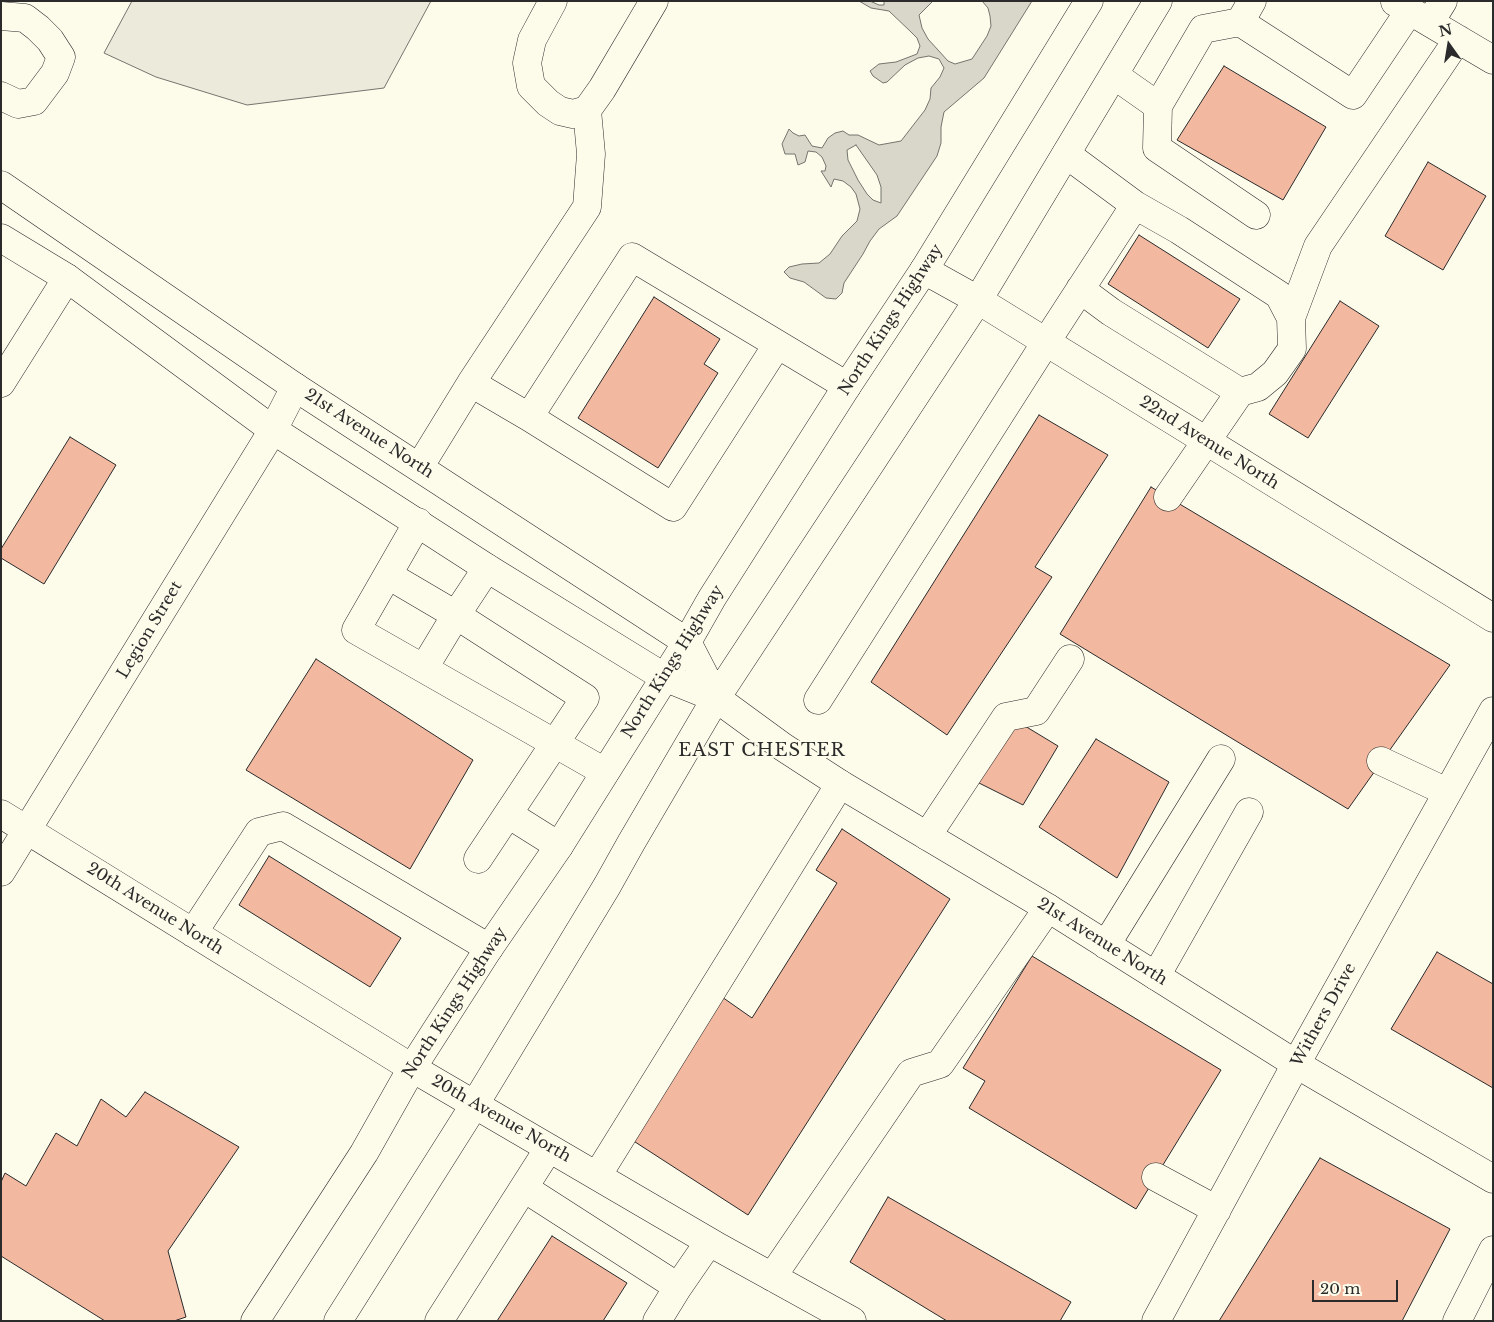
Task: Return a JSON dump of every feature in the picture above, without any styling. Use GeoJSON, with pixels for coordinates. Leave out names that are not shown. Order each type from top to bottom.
{"type":"FeatureCollection","features":[{"type":"Feature","properties":{"kind":"main road"},"geometry":{"type":"LineString","coordinates":[[553,1],[532,40],[527,63],[531,86],[548,103],[560,111],[573,114],[587,110],[602,89],[654,1]]}},
{"type":"Feature","properties":{"kind":"main road","name":"North Kings Highway"},"geometry":{"type":"LineString","coordinates":[[255,1321],[364,1153],[412,1068],[489,948],[559,846],[687,642],[712,598],[847,386],[924,270],[1090,1]]}},
{"type":"Feature","properties":{"kind":"main road"},"geometry":{"type":"LineString","coordinates":[[338,1321],[475,1104],[607,886],[630,843],[716,698],[978,300],[1158,1]]}},
{"type":"Feature","properties":{"kind":"main road"},"geometry":{"type":"LineString","coordinates":[[1256,214],[1157,148],[1158,106],[1203,29],[1246,11],[1353,95],[1419,9],[1458,39],[1493,60]]}},
{"type":"Feature","properties":{"kind":"main road"},"geometry":{"type":"LineString","coordinates":[[1,16],[25,18],[50,40],[61,57],[55,73],[34,101],[18,104],[1,96]]}},
{"type":"Feature","properties":{"kind":"main road"},"geometry":{"type":"LineString","coordinates":[[1168,497],[1240,392],[1258,387],[1275,373],[1292,349],[1291,318],[1318,246],[1458,39]]}},
{"type":"Feature","properties":{"kind":"main road"},"geometry":{"type":"LineString","coordinates":[[1114,75],[1158,106]]}},
{"type":"Feature","properties":{"kind":"main road"},"geometry":{"type":"LineString","coordinates":[[420,466],[471,383],[586,207],[591,154],[587,110]]}},
{"type":"Feature","properties":{"kind":"main road"},"geometry":{"type":"LineString","coordinates":[[1066,154],[1135,204],[1179,230],[1279,296],[1291,318]]}},
{"type":"Feature","properties":{"kind":"main road","name":"21st Avenue North"},"geometry":{"type":"LineString","coordinates":[[1,185],[295,387],[420,466],[687,642],[716,698]]}},
{"type":"Feature","properties":{"kind":"main road"},"geometry":{"type":"LineString","coordinates":[[818,700],[1135,204]]}},
{"type":"Feature","properties":{"kind":"main road"},"geometry":{"type":"LineString","coordinates":[[1111,312],[1242,373],[1259,367],[1279,337],[1273,311],[1215,271],[1179,230]]}},
{"type":"Feature","properties":{"kind":"main road","name":"21st Avenue North"},"geometry":{"type":"LineString","coordinates":[[1,238],[67,278],[273,430],[487,568],[664,677],[716,698],[784,748],[840,784],[1048,908],[1296,1064],[1493,1178]]}},
{"type":"Feature","properties":{"kind":"main road"},"geometry":{"type":"LineString","coordinates":[[528,417],[632,257],[847,386]]}},
{"type":"Feature","properties":{"kind":"main road","name":"22nd Avenue North"},"geometry":{"type":"LineString","coordinates":[[924,270],[978,300],[1493,618]]}},
{"type":"Feature","properties":{"kind":"main road"},"geometry":{"type":"LineString","coordinates":[[1,383],[67,278]]}},
{"type":"Feature","properties":{"kind":"main road"},"geometry":{"type":"LineString","coordinates":[[1080,289],[1111,312],[1240,392]]}},
{"type":"Feature","properties":{"kind":"main road"},"geometry":{"type":"LineString","coordinates":[[471,383],[673,507],[777,345]]}},
{"type":"Feature","properties":{"kind":"main road","name":"Legion Street"},"geometry":{"type":"LineString","coordinates":[[1,872],[28,831],[273,430],[295,387]]}},
{"type":"Feature","properties":{"kind":"main road"},"geometry":{"type":"LineString","coordinates":[[418,522],[356,630],[605,772]]}},
{"type":"Feature","properties":{"kind":"main road"},"geometry":{"type":"LineString","coordinates":[[424,668],[487,568]]}},
{"type":"Feature","properties":{"kind":"main road"},"geometry":{"type":"LineString","coordinates":[[388,575],[456,615],[585,698],[478,859]]}},
{"type":"Feature","properties":{"kind":"main road"},"geometry":{"type":"LineString","coordinates":[[927,836],[1006,717],[1036,711],[1070,659]]}},
{"type":"Feature","properties":{"kind":"main road","name":"Withers Drive"},"geometry":{"type":"LineString","coordinates":[[1156,1321],[1447,792],[1489,727]]}},
{"type":"Feature","properties":{"kind":"main road"},"geometry":{"type":"LineString","coordinates":[[1106,945],[1221,759]]}},
{"type":"Feature","properties":{"kind":"main road"},"geometry":{"type":"LineString","coordinates":[[1381,761],[1447,792]]}},
{"type":"Feature","properties":{"kind":"main road"},"geometry":{"type":"LineString","coordinates":[[597,1176],[840,784]]}},
{"type":"Feature","properties":{"kind":"main road"},"geometry":{"type":"LineString","coordinates":[[1156,976],[1249,812]]}},
{"type":"Feature","properties":{"kind":"main road","name":"20th Avenue North"},"geometry":{"type":"LineString","coordinates":[[1,814],[412,1068],[709,1242],[852,1321]]}},
{"type":"Feature","properties":{"kind":"main road"},"geometry":{"type":"LineString","coordinates":[[508,814],[559,846]]}},
{"type":"Feature","properties":{"kind":"main road"},"geometry":{"type":"LineString","coordinates":[[193,933],[259,832],[283,826],[489,948]]}},
{"type":"Feature","properties":{"kind":"main road"},"geometry":{"type":"LineString","coordinates":[[772,1277],[911,1073],[940,1064],[1048,908]]}},
{"type":"Feature","properties":{"kind":"main road"},"geometry":{"type":"LineString","coordinates":[[439,1321],[550,1148]]}},
{"type":"Feature","properties":{"kind":"main road"},"geometry":{"type":"LineString","coordinates":[[1156,1177],[1217,1210]]}},
{"type":"Feature","properties":{"kind":"main road"},"geometry":{"type":"LineString","coordinates":[[524,1188],[678,1287]]}},
{"type":"Feature","properties":{"kind":"main road"},"geometry":{"type":"LineString","coordinates":[[658,1321],[678,1287],[709,1242]]}},
{"type":"Feature","properties":{"kind":"main road"},"geometry":{"type":"LineString","coordinates":[[1457,1321],[1493,1250]]}},
{"type":"Feature","properties":{"kind":"shaded area"},"geometry":{"type":"Polygon","coordinates":[[[132,1],[431,1],[384,88],[247,105],[156,77],[104,53],[132,1]]]}},
{"type":"Feature","properties":{"kind":"shaded area"},"geometry":{"type":"Polygon","coordinates":[[[859,1],[870,1],[884,5],[884,1],[933,1],[919,15],[922,28],[928,39],[948,61],[955,64],[972,59],[987,36],[991,26],[990,16],[988,8],[982,1],[1032,1],[984,78],[944,112],[941,127],[941,143],[937,156],[897,216],[879,229],[870,241],[844,283],[842,293],[836,299],[826,298],[804,282],[790,278],[784,272],[789,267],[819,263],[830,254],[842,236],[857,221],[860,209],[856,194],[851,187],[843,181],[834,179],[831,187],[821,171],[825,171],[826,166],[822,157],[816,152],[808,151],[805,162],[798,165],[795,154],[785,154],[782,144],[789,129],[799,136],[805,135],[812,146],[822,148],[828,138],[835,133],[843,131],[849,135],[858,135],[879,145],[901,141],[925,110],[930,99],[931,88],[940,77],[944,68],[939,59],[929,56],[918,58],[905,65],[887,82],[883,83],[873,76],[870,71],[879,64],[896,62],[917,54],[920,46],[917,38],[889,11],[871,8],[859,1]],[[856,145],[847,150],[848,160],[858,180],[873,200],[881,203],[881,187],[877,175],[856,145]]]}},
{"type":"Feature","properties":{"kind":"building"},"geometry":{"type":"Polygon","coordinates":[[[1224,66],[1326,127],[1283,200],[1177,140],[1224,66]]]}},
{"type":"Feature","properties":{"kind":"building"},"geometry":{"type":"Polygon","coordinates":[[[1428,162],[1486,196],[1443,270],[1385,236],[1428,162]]]}},
{"type":"Feature","properties":{"kind":"building"},"geometry":{"type":"Polygon","coordinates":[[[1139,235],[1240,299],[1208,348],[1108,284],[1139,235]]]}},
{"type":"Feature","properties":{"kind":"building"},"geometry":{"type":"Polygon","coordinates":[[[654,297],[720,339],[704,364],[718,373],[658,468],[578,418],[654,297]]]}},
{"type":"Feature","properties":{"kind":"building"},"geometry":{"type":"Polygon","coordinates":[[[1340,301],[1379,326],[1308,438],[1269,414],[1340,301]]]}},
{"type":"Feature","properties":{"kind":"building"},"geometry":{"type":"Polygon","coordinates":[[[1039,415],[1108,455],[1035,567],[1052,577],[947,735],[871,682],[1039,415]]]}},
{"type":"Feature","properties":{"kind":"building"},"geometry":{"type":"Polygon","coordinates":[[[70,437],[116,465],[44,584],[1,558],[1,549],[70,437]]]}},
{"type":"Feature","properties":{"kind":"building"},"geometry":{"type":"Polygon","coordinates":[[[1151,487],[1450,665],[1348,809],[1060,634],[1151,487]]]}},
{"type":"Feature","properties":{"kind":"building"},"geometry":{"type":"Polygon","coordinates":[[[316,659],[473,760],[410,869],[246,770],[316,659]]]}},
{"type":"Feature","properties":{"kind":"building"},"geometry":{"type":"Polygon","coordinates":[[[1015,720],[1058,746],[1023,805],[975,781],[1015,720]]]}},
{"type":"Feature","properties":{"kind":"building"},"geometry":{"type":"Polygon","coordinates":[[[1096,739],[1169,782],[1117,878],[1039,827],[1096,739]]]}},
{"type":"Feature","properties":{"kind":"building"},"geometry":{"type":"Polygon","coordinates":[[[842,829],[950,899],[748,1215],[632,1140],[722,997],[752,1018],[837,883],[816,870],[842,829]]]}},
{"type":"Feature","properties":{"kind":"building"},"geometry":{"type":"Polygon","coordinates":[[[269,856],[401,938],[370,987],[239,905],[269,856]]]}},
{"type":"Feature","properties":{"kind":"building"},"geometry":{"type":"Polygon","coordinates":[[[1437,952],[1493,984],[1493,1088],[1391,1029],[1437,952]]]}},
{"type":"Feature","properties":{"kind":"building"},"geometry":{"type":"Polygon","coordinates":[[[1032,956],[1221,1070],[1136,1209],[969,1108],[985,1081],[963,1068],[1032,956]]]}},
{"type":"Feature","properties":{"kind":"building"},"geometry":{"type":"Polygon","coordinates":[[[145,1092],[239,1147],[168,1251],[186,1317],[174,1321],[105,1321],[1,1256],[1,1182],[5,1173],[26,1186],[56,1133],[77,1146],[101,1099],[126,1117],[145,1092]]]}},
{"type":"Feature","properties":{"kind":"building"},"geometry":{"type":"Polygon","coordinates":[[[1320,1158],[1450,1229],[1402,1321],[1219,1321],[1320,1158]]]}},
{"type":"Feature","properties":{"kind":"building"},"geometry":{"type":"Polygon","coordinates":[[[888,1197],[1071,1302],[1060,1321],[947,1321],[850,1262],[888,1197]]]}},
{"type":"Feature","properties":{"kind":"building"},"geometry":{"type":"Polygon","coordinates":[[[552,1236],[627,1283],[603,1321],[497,1321],[552,1236]]]}},
{"type":"Feature","properties":{"kind":"district","name":"EAST CHESTER"},"geometry":{"type":"Point","coordinates":[762,751]}}]}
